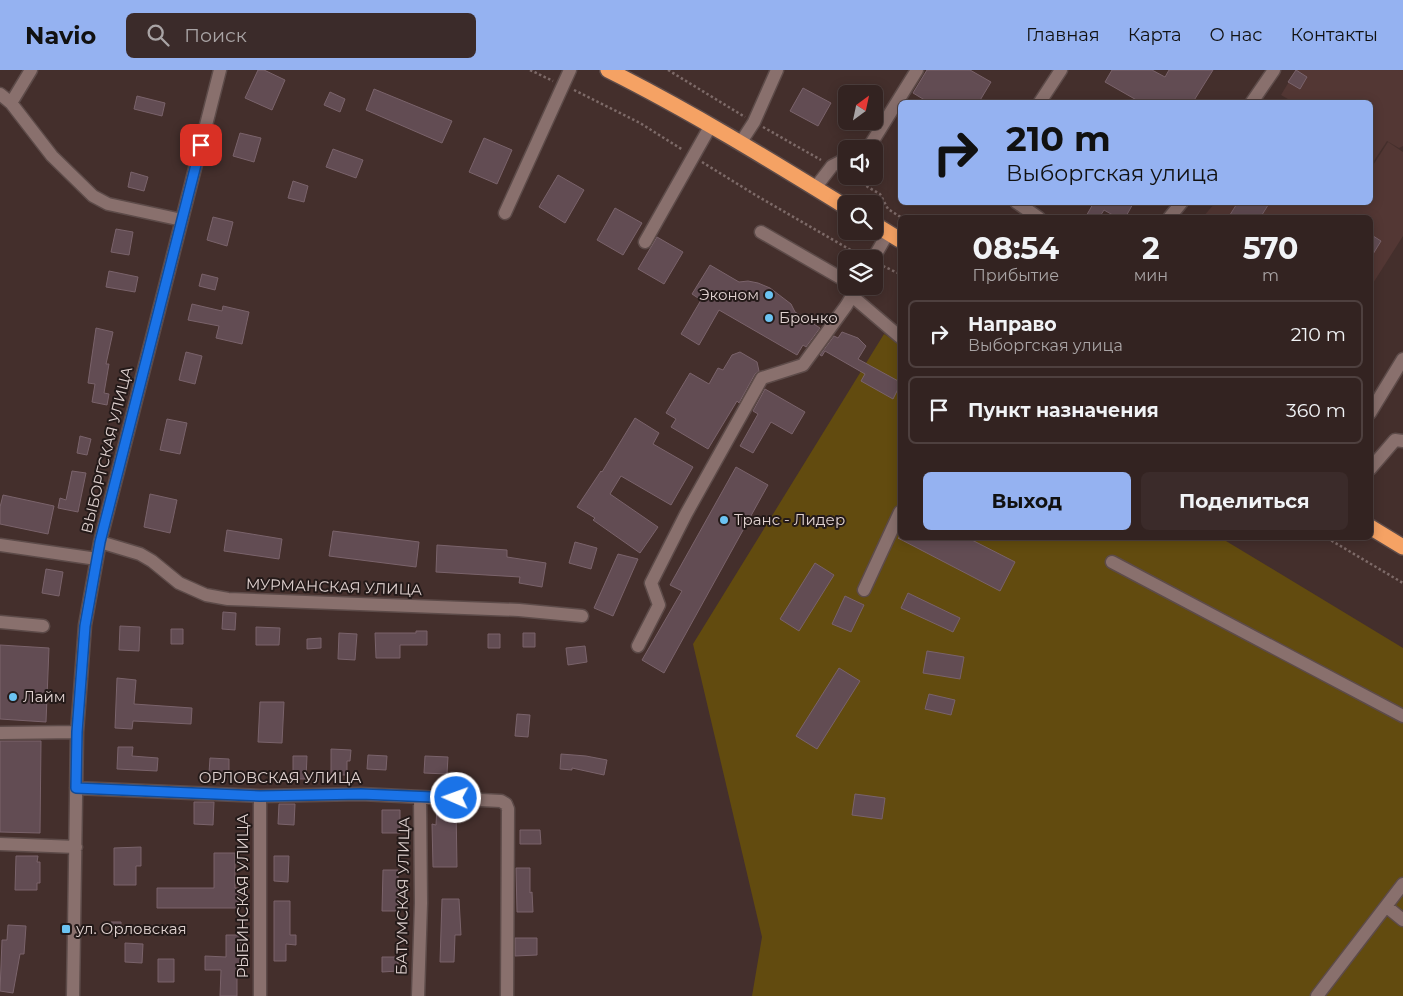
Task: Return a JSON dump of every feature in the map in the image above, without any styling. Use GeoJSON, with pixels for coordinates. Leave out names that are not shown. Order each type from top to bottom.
{"type":"FeatureCollection","features":[{"type":"Feature","properties":{"kind":"highway"},"geometry":{"type":"LineString","coordinates":[[608,70],[665,99],[741,142],[838,202]]}},
{"type":"Feature","properties":{"kind":"highway"},"geometry":{"type":"LineString","coordinates":[[883,229],[894,236]]}},
{"type":"Feature","properties":{"kind":"highway"},"geometry":{"type":"LineString","coordinates":[[1373,529],[1403,547]]}},
{"type":"Feature","properties":{"kind":"street"},"geometry":{"type":"LineString","coordinates":[[11,103],[31,70]]}},
{"type":"Feature","properties":{"kind":"street","name":"ВЫБОРГСКАЯ УЛИЦА"},"geometry":{"type":"LineString","coordinates":[[73,996],[77,732],[85,626],[100,542],[220,70]]}},
{"type":"Feature","properties":{"kind":"street"},"geometry":{"type":"LineString","coordinates":[[505,212],[570,70]]}},
{"type":"Feature","properties":{"kind":"street"},"geometry":{"type":"LineString","coordinates":[[741,142],[754,122],[777,70]]}},
{"type":"Feature","properties":{"kind":"street"},"geometry":{"type":"LineString","coordinates":[[898,100],[917,70]]}},
{"type":"Feature","properties":{"kind":"street"},"geometry":{"type":"LineString","coordinates":[[1041,100],[1061,70]]}},
{"type":"Feature","properties":{"kind":"street"},"geometry":{"type":"LineString","coordinates":[[1253,100],[1274,70]]}},
{"type":"Feature","properties":{"kind":"street"},"geometry":{"type":"LineString","coordinates":[[0,94],[11,103],[52,156],[93,196],[108,204],[182,220]]}},
{"type":"Feature","properties":{"kind":"street"},"geometry":{"type":"LineString","coordinates":[[873,140],[898,100]]}},
{"type":"Feature","properties":{"kind":"street"},"geometry":{"type":"LineString","coordinates":[[645,242],[711,125]]}},
{"type":"Feature","properties":{"kind":"street"},"geometry":{"type":"LineString","coordinates":[[815,188],[832,166],[838,163]]}},
{"type":"Feature","properties":{"kind":"street"},"geometry":{"type":"LineString","coordinates":[[1020,205],[1035,215]]}},
{"type":"Feature","properties":{"kind":"street"},"geometry":{"type":"LineString","coordinates":[[1171,215],[1180,205]]}},
{"type":"Feature","properties":{"kind":"street"},"geometry":{"type":"LineString","coordinates":[[761,232],[838,278]]}},
{"type":"Feature","properties":{"kind":"street"},"geometry":{"type":"LineString","coordinates":[[883,254],[894,236]]}},
{"type":"Feature","properties":{"kind":"street"},"geometry":{"type":"LineString","coordinates":[[638,646],[659,606],[651,583],[762,378],[803,364],[849,295]]}},
{"type":"Feature","properties":{"kind":"street"},"geometry":{"type":"LineString","coordinates":[[861,295],[898,335]]}},
{"type":"Feature","properties":{"kind":"street"},"geometry":{"type":"LineString","coordinates":[[1373,408],[1403,359]]}},
{"type":"Feature","properties":{"kind":"street"},"geometry":{"type":"LineString","coordinates":[[1373,466],[1395,440],[1403,441]]}},
{"type":"Feature","properties":{"kind":"street"},"geometry":{"type":"LineString","coordinates":[[864,590],[898,516]]}},
{"type":"Feature","properties":{"kind":"street","name":"МУРМАНСКАЯ УЛИЦА"},"geometry":{"type":"LineString","coordinates":[[100,542],[140,554],[152,561],[179,583],[206,595],[228,600],[519,610],[582,616]]}},
{"type":"Feature","properties":{"kind":"street"},"geometry":{"type":"LineString","coordinates":[[0,545],[97,558]]}},
{"type":"Feature","properties":{"kind":"street"},"geometry":{"type":"LineString","coordinates":[[1112,562],[1403,716]]}},
{"type":"Feature","properties":{"kind":"street"},"geometry":{"type":"LineString","coordinates":[[0,622],[42,626]]}},
{"type":"Feature","properties":{"kind":"street"},"geometry":{"type":"LineString","coordinates":[[0,733],[77,732]]}},
{"type":"Feature","properties":{"kind":"street","name":"ОРЛОВСКАЯ УЛИЦА"},"geometry":{"type":"LineString","coordinates":[[76,788],[260,796],[361,794],[501,801],[506,804],[508,809],[507,996]]}},
{"type":"Feature","properties":{"kind":"street","name":"РЫБИНСКАЯ УЛИЦА"},"geometry":{"type":"LineString","coordinates":[[260,796],[260,996]]}},
{"type":"Feature","properties":{"kind":"street","name":"БАТУМСКАЯ УЛИЦА"},"geometry":{"type":"LineString","coordinates":[[418,996],[421,903],[420,797]]}},
{"type":"Feature","properties":{"kind":"street"},"geometry":{"type":"LineString","coordinates":[[0,844],[76,847]]}},
{"type":"Feature","properties":{"kind":"street"},"geometry":{"type":"LineString","coordinates":[[1317,996],[1403,884]]}},
{"type":"Feature","properties":{"kind":"street"},"geometry":{"type":"LineString","coordinates":[[1387,907],[1403,920]]}},
{"type":"Feature","properties":{"kind":"path"},"geometry":{"type":"LineString","coordinates":[[864,185],[880,194],[888,209],[898,215]]}},
{"type":"Feature","properties":{"kind":"path"},"geometry":{"type":"LineString","coordinates":[[883,265],[898,273]]}},
{"type":"Feature","properties":{"kind":"path"},"geometry":{"type":"LineString","coordinates":[[1330,540],[1403,583]]}},
{"type":"Feature","properties":{"kind":"shaded area"},"geometry":{"type":"Polygon","coordinates":[[[1296,70],[1403,70],[1403,146],[1399,148],[1387,141],[1373,162],[1373,100],[1290,100],[1281,95],[1296,70]]]}},
{"type":"Feature","properties":{"kind":"shaded area"},"geometry":{"type":"Polygon","coordinates":[[[1388,142],[1403,152],[1403,236],[1373,283],[1373,215],[1205,215],[1213,205],[1373,205],[1373,165],[1388,142]]]}},
{"type":"Feature","properties":{"kind":"shaded area"},"geometry":{"type":"Polygon","coordinates":[[[884,334],[898,343],[898,540],[1224,540],[1403,648],[1403,996],[752,996],[762,937],[693,644],[884,334]]]}},
{"type":"Feature","properties":{"kind":"building"},"geometry":{"type":"Polygon","coordinates":[[[258,70],[264,70],[285,80],[272,110],[245,98],[258,70]]]}},
{"type":"Feature","properties":{"kind":"building"},"geometry":{"type":"Polygon","coordinates":[[[927,70],[970,70],[991,82],[980,100],[925,100],[913,93],[927,70]]]}},
{"type":"Feature","properties":{"kind":"building"},"geometry":{"type":"Polygon","coordinates":[[[1112,70],[1152,70],[1165,77],[1169,70],[1213,70],[1194,100],[1136,100],[1105,82],[1112,70]]]}},
{"type":"Feature","properties":{"kind":"building"},"geometry":{"type":"Polygon","coordinates":[[[1296,70],[1307,77],[1300,89],[1288,82],[1296,70]]]}},
{"type":"Feature","properties":{"kind":"building"},"geometry":{"type":"Polygon","coordinates":[[[803,88],[831,103],[818,126],[790,111],[803,88]]]}},
{"type":"Feature","properties":{"kind":"building"},"geometry":{"type":"Polygon","coordinates":[[[374,89],[452,121],[442,143],[366,110],[374,89]]]}},
{"type":"Feature","properties":{"kind":"building"},"geometry":{"type":"Polygon","coordinates":[[[330,92],[345,99],[340,112],[324,105],[330,92]]]}},
{"type":"Feature","properties":{"kind":"building"},"geometry":{"type":"Polygon","coordinates":[[[137,96],[165,103],[162,116],[134,109],[137,96]]]}},
{"type":"Feature","properties":{"kind":"building"},"geometry":{"type":"Polygon","coordinates":[[[240,133],[261,138],[254,162],[233,156],[240,133]]]}},
{"type":"Feature","properties":{"kind":"building"},"geometry":{"type":"Polygon","coordinates":[[[484,138],[512,150],[497,184],[469,172],[484,138]]]}},
{"type":"Feature","properties":{"kind":"building"},"geometry":{"type":"Polygon","coordinates":[[[333,149],[363,160],[356,178],[326,167],[333,149]]]}},
{"type":"Feature","properties":{"kind":"building"},"geometry":{"type":"Polygon","coordinates":[[[131,172],[148,177],[144,191],[128,187],[131,172]]]}},
{"type":"Feature","properties":{"kind":"building"},"geometry":{"type":"Polygon","coordinates":[[[558,175],[584,190],[565,223],[539,207],[558,175]]]}},
{"type":"Feature","properties":{"kind":"building"},"geometry":{"type":"Polygon","coordinates":[[[293,181],[308,186],[304,202],[288,198],[293,181]]]}},
{"type":"Feature","properties":{"kind":"building"},"geometry":{"type":"Polygon","coordinates":[[[1092,205],[1132,205],[1127,215],[1113,215],[1104,210],[1101,215],[1087,215],[1092,205]]]}},
{"type":"Feature","properties":{"kind":"building"},"geometry":{"type":"Polygon","coordinates":[[[1236,205],[1268,205],[1262,215],[1230,215],[1236,205]]]}},
{"type":"Feature","properties":{"kind":"building"},"geometry":{"type":"Polygon","coordinates":[[[615,208],[642,223],[623,255],[597,240],[615,208]]]}},
{"type":"Feature","properties":{"kind":"building"},"geometry":{"type":"Polygon","coordinates":[[[213,217],[233,222],[227,246],[207,240],[213,217]]]}},
{"type":"Feature","properties":{"kind":"building"},"geometry":{"type":"Polygon","coordinates":[[[116,229],[133,232],[129,255],[111,252],[116,229]]]}},
{"type":"Feature","properties":{"kind":"building"},"geometry":{"type":"Polygon","coordinates":[[[1373,236],[1381,241],[1373,254],[1373,236]]]}},
{"type":"Feature","properties":{"kind":"building"},"geometry":{"type":"Polygon","coordinates":[[[657,237],[683,252],[664,284],[638,269],[657,237]]]}},
{"type":"Feature","properties":{"kind":"building","name":"Бронко"},"geometry":{"type":"Polygon","coordinates":[[[710,265],[739,282],[748,281],[770,288],[791,304],[795,312],[820,328],[806,347],[803,345],[797,355],[719,310],[699,345],[681,334],[701,300],[692,294],[710,265]]]}},
{"type":"Feature","properties":{"kind":"building"},"geometry":{"type":"Polygon","coordinates":[[[109,271],[138,277],[135,292],[106,287],[109,271]]]}},
{"type":"Feature","properties":{"kind":"building"},"geometry":{"type":"Polygon","coordinates":[[[202,274],[218,278],[215,290],[199,286],[202,274]]]}},
{"type":"Feature","properties":{"kind":"building"},"geometry":{"type":"Polygon","coordinates":[[[192,304],[222,311],[223,306],[249,312],[242,344],[216,338],[219,326],[188,320],[192,304]]]}},
{"type":"Feature","properties":{"kind":"building"},"geometry":{"type":"Polygon","coordinates":[[[96,328],[113,332],[106,364],[109,364],[104,393],[109,394],[107,405],[92,402],[95,384],[88,383],[96,328]]]}},
{"type":"Feature","properties":{"kind":"building"},"geometry":{"type":"Polygon","coordinates":[[[842,332],[858,338],[866,346],[858,359],[898,381],[898,389],[893,399],[861,381],[865,374],[825,351],[822,356],[820,355],[834,336],[838,338],[842,332]]]}},
{"type":"Feature","properties":{"kind":"building"},"geometry":{"type":"Polygon","coordinates":[[[186,352],[202,356],[195,384],[179,380],[186,352]]]}},
{"type":"Feature","properties":{"kind":"building"},"geometry":{"type":"Polygon","coordinates":[[[740,352],[757,362],[759,371],[755,374],[739,403],[737,401],[708,449],[671,427],[676,419],[666,413],[690,373],[709,384],[718,368],[723,370],[732,355],[740,352]]]}},
{"type":"Feature","properties":{"kind":"building"},"geometry":{"type":"Polygon","coordinates":[[[765,389],[805,412],[792,434],[771,422],[753,453],[740,446],[758,414],[753,411],[765,389]]]}},
{"type":"Feature","properties":{"kind":"building"},"geometry":{"type":"Polygon","coordinates":[[[635,418],[659,433],[653,444],[693,467],[671,505],[621,476],[610,494],[658,527],[640,553],[593,520],[595,518],[577,507],[602,472],[635,418]]]}},
{"type":"Feature","properties":{"kind":"building"},"geometry":{"type":"Polygon","coordinates":[[[167,419],[187,423],[180,454],[160,450],[167,419]]]}},
{"type":"Feature","properties":{"kind":"building"},"geometry":{"type":"Polygon","coordinates":[[[80,436],[91,439],[87,455],[77,453],[80,436]]]}},
{"type":"Feature","properties":{"kind":"building"},"geometry":{"type":"Polygon","coordinates":[[[736,467],[768,485],[664,673],[642,660],[682,591],[670,585],[736,467]]]}},
{"type":"Feature","properties":{"kind":"building"},"geometry":{"type":"Polygon","coordinates":[[[72,471],[86,473],[78,512],[58,508],[60,498],[66,500],[72,471]]]}},
{"type":"Feature","properties":{"kind":"building"},"geometry":{"type":"Polygon","coordinates":[[[150,494],[177,500],[170,533],[144,527],[150,494]]]}},
{"type":"Feature","properties":{"kind":"building"},"geometry":{"type":"Polygon","coordinates":[[[3,495],[54,506],[48,534],[0,524],[0,507],[3,495]]]}},
{"type":"Feature","properties":{"kind":"building"},"geometry":{"type":"Polygon","coordinates":[[[227,530],[282,539],[279,559],[224,551],[227,530]]]}},
{"type":"Feature","properties":{"kind":"building"},"geometry":{"type":"Polygon","coordinates":[[[333,531],[419,542],[416,567],[329,556],[333,531]]]}},
{"type":"Feature","properties":{"kind":"building"},"geometry":{"type":"Polygon","coordinates":[[[902,540],[972,540],[1015,562],[1000,591],[902,540]]]}},
{"type":"Feature","properties":{"kind":"building"},"geometry":{"type":"Polygon","coordinates":[[[575,542],[597,548],[591,569],[569,563],[575,542]]]}},
{"type":"Feature","properties":{"kind":"building"},"geometry":{"type":"Polygon","coordinates":[[[437,545],[507,550],[507,557],[546,563],[542,587],[519,583],[520,577],[436,572],[437,545]]]}},
{"type":"Feature","properties":{"kind":"building"},"geometry":{"type":"Polygon","coordinates":[[[618,554],[638,559],[613,616],[594,608],[618,554]]]}},
{"type":"Feature","properties":{"kind":"building"},"geometry":{"type":"Polygon","coordinates":[[[815,563],[834,575],[799,631],[780,619],[815,563]]]}},
{"type":"Feature","properties":{"kind":"building"},"geometry":{"type":"Polygon","coordinates":[[[46,569],[63,572],[59,596],[42,593],[46,569]]]}},
{"type":"Feature","properties":{"kind":"building"},"geometry":{"type":"Polygon","coordinates":[[[908,593],[960,618],[953,632],[901,608],[908,593]]]}},
{"type":"Feature","properties":{"kind":"building"},"geometry":{"type":"Polygon","coordinates":[[[845,596],[864,605],[851,632],[832,624],[845,596]]]}},
{"type":"Feature","properties":{"kind":"building"},"geometry":{"type":"Polygon","coordinates":[[[223,612],[236,613],[235,630],[222,629],[223,612]]]}},
{"type":"Feature","properties":{"kind":"building"},"geometry":{"type":"Polygon","coordinates":[[[120,626],[140,627],[139,651],[119,650],[120,626]]]}},
{"type":"Feature","properties":{"kind":"building"},"geometry":{"type":"Polygon","coordinates":[[[256,627],[280,628],[279,645],[256,645],[256,627]]]}},
{"type":"Feature","properties":{"kind":"building"},"geometry":{"type":"Polygon","coordinates":[[[171,629],[183,629],[183,644],[171,644],[171,629]]]}},
{"type":"Feature","properties":{"kind":"building"},"geometry":{"type":"Polygon","coordinates":[[[416,631],[427,631],[427,645],[400,645],[400,658],[376,658],[375,633],[416,633],[416,631]]]}},
{"type":"Feature","properties":{"kind":"building"},"geometry":{"type":"Polygon","coordinates":[[[339,633],[357,634],[355,660],[338,659],[339,633]]]}},
{"type":"Feature","properties":{"kind":"building"},"geometry":{"type":"Polygon","coordinates":[[[523,633],[535,633],[535,647],[523,647],[523,633]]]}},
{"type":"Feature","properties":{"kind":"building"},"geometry":{"type":"Polygon","coordinates":[[[488,634],[500,634],[500,648],[488,648],[488,634]]]}},
{"type":"Feature","properties":{"kind":"building"},"geometry":{"type":"Polygon","coordinates":[[[321,638],[321,648],[307,649],[307,639],[321,638]]]}},
{"type":"Feature","properties":{"kind":"building","name":"Лайм"},"geometry":{"type":"Polygon","coordinates":[[[0,645],[49,648],[46,722],[0,719],[0,645]]]}},
{"type":"Feature","properties":{"kind":"building"},"geometry":{"type":"Polygon","coordinates":[[[585,646],[587,662],[568,665],[566,648],[585,646]]]}},
{"type":"Feature","properties":{"kind":"building"},"geometry":{"type":"Polygon","coordinates":[[[927,651],[964,657],[960,679],[923,673],[927,651]]]}},
{"type":"Feature","properties":{"kind":"building"},"geometry":{"type":"Polygon","coordinates":[[[839,668],[860,681],[817,749],[796,736],[839,668]]]}},
{"type":"Feature","properties":{"kind":"building"},"geometry":{"type":"Polygon","coordinates":[[[117,678],[136,680],[134,704],[192,708],[191,724],[133,721],[132,729],[115,728],[117,678]]]}},
{"type":"Feature","properties":{"kind":"building"},"geometry":{"type":"Polygon","coordinates":[[[929,694],[955,700],[951,715],[925,709],[929,694]]]}},
{"type":"Feature","properties":{"kind":"building"},"geometry":{"type":"Polygon","coordinates":[[[260,702],[284,702],[282,743],[258,742],[260,702]]]}},
{"type":"Feature","properties":{"kind":"building"},"geometry":{"type":"Polygon","coordinates":[[[517,714],[530,715],[528,737],[515,736],[517,714]]]}},
{"type":"Feature","properties":{"kind":"building"},"geometry":{"type":"Polygon","coordinates":[[[0,741],[41,741],[40,833],[0,832],[0,741]]]}},
{"type":"Feature","properties":{"kind":"building"},"geometry":{"type":"Polygon","coordinates":[[[118,747],[133,747],[132,756],[158,758],[157,771],[117,769],[118,747]]]}},
{"type":"Feature","properties":{"kind":"building"},"geometry":{"type":"Polygon","coordinates":[[[331,749],[351,750],[350,761],[347,761],[347,775],[331,775],[331,749]]]}},
{"type":"Feature","properties":{"kind":"building"},"geometry":{"type":"Polygon","coordinates":[[[561,754],[607,760],[604,775],[572,768],[572,770],[560,769],[561,754]]]}},
{"type":"Feature","properties":{"kind":"building"},"geometry":{"type":"Polygon","coordinates":[[[368,755],[387,756],[386,770],[367,769],[368,755]]]}},
{"type":"Feature","properties":{"kind":"building"},"geometry":{"type":"Polygon","coordinates":[[[293,756],[307,756],[306,779],[293,779],[293,756]]]}},
{"type":"Feature","properties":{"kind":"building"},"geometry":{"type":"Polygon","coordinates":[[[425,756],[448,757],[447,774],[424,773],[425,756]]]}},
{"type":"Feature","properties":{"kind":"building"},"geometry":{"type":"Polygon","coordinates":[[[210,758],[229,759],[229,773],[209,773],[210,758]]]}},
{"type":"Feature","properties":{"kind":"building"},"geometry":{"type":"Polygon","coordinates":[[[855,794],[885,798],[882,819],[852,815],[855,794]]]}},
{"type":"Feature","properties":{"kind":"building"},"geometry":{"type":"Polygon","coordinates":[[[194,802],[214,802],[213,825],[194,824],[194,802]]]}},
{"type":"Feature","properties":{"kind":"building"},"geometry":{"type":"Polygon","coordinates":[[[279,804],[295,804],[294,825],[278,824],[279,804]]]}},
{"type":"Feature","properties":{"kind":"building"},"geometry":{"type":"Polygon","coordinates":[[[437,807],[456,807],[457,867],[433,867],[432,824],[436,825],[437,807]]]}},
{"type":"Feature","properties":{"kind":"building"},"geometry":{"type":"Polygon","coordinates":[[[382,810],[400,810],[400,833],[382,833],[382,810]]]}},
{"type":"Feature","properties":{"kind":"building"},"geometry":{"type":"Polygon","coordinates":[[[520,830],[540,830],[541,844],[520,844],[520,830]]]}},
{"type":"Feature","properties":{"kind":"building"},"geometry":{"type":"Polygon","coordinates":[[[141,847],[141,866],[136,866],[136,885],[114,885],[114,848],[141,847]]]}},
{"type":"Feature","properties":{"kind":"building"},"geometry":{"type":"Polygon","coordinates":[[[214,853],[235,853],[235,888],[239,888],[239,908],[157,908],[157,888],[214,888],[214,853]]]}},
{"type":"Feature","properties":{"kind":"building"},"geometry":{"type":"Polygon","coordinates":[[[16,856],[38,856],[37,862],[40,862],[40,883],[37,883],[37,890],[15,890],[16,856]]]}},
{"type":"Feature","properties":{"kind":"building"},"geometry":{"type":"Polygon","coordinates":[[[274,856],[289,856],[288,882],[274,881],[274,856]]]}},
{"type":"Feature","properties":{"kind":"building"},"geometry":{"type":"Polygon","coordinates":[[[516,868],[530,868],[530,893],[532,892],[533,912],[517,912],[516,868]]]}},
{"type":"Feature","properties":{"kind":"building"},"geometry":{"type":"Polygon","coordinates":[[[383,870],[398,870],[398,911],[382,911],[383,870]]]}},
{"type":"Feature","properties":{"kind":"building"},"geometry":{"type":"Polygon","coordinates":[[[442,899],[459,899],[461,935],[455,935],[454,962],[440,962],[442,899]]]}},
{"type":"Feature","properties":{"kind":"building"},"geometry":{"type":"Polygon","coordinates":[[[274,901],[290,901],[290,935],[296,935],[296,945],[286,944],[286,961],[274,961],[274,901]]]}},
{"type":"Feature","properties":{"kind":"building"},"geometry":{"type":"Polygon","coordinates":[[[111,922],[121,922],[121,934],[111,934],[111,922]]]}},
{"type":"Feature","properties":{"kind":"building"},"geometry":{"type":"Polygon","coordinates":[[[8,925],[26,926],[24,954],[20,954],[13,993],[0,991],[2,940],[7,940],[8,925]]]}},
{"type":"Feature","properties":{"kind":"building"},"geometry":{"type":"Polygon","coordinates":[[[226,935],[246,935],[245,971],[237,971],[237,996],[220,996],[221,970],[205,970],[205,956],[226,957],[226,935]]]}},
{"type":"Feature","properties":{"kind":"building"},"geometry":{"type":"Polygon","coordinates":[[[515,938],[537,938],[537,955],[515,956],[515,938]]]}},
{"type":"Feature","properties":{"kind":"building"},"geometry":{"type":"Polygon","coordinates":[[[125,943],[143,944],[142,963],[125,962],[125,943]]]}},
{"type":"Feature","properties":{"kind":"building"},"geometry":{"type":"Polygon","coordinates":[[[382,957],[398,957],[398,971],[382,972],[382,957]]]}},
{"type":"Feature","properties":{"kind":"building"},"geometry":{"type":"Polygon","coordinates":[[[158,959],[174,959],[174,982],[158,982],[158,959]]]}},
{"type":"Feature","properties":{"kind":"place","name":"Эконом"},"geometry":{"type":"Point","coordinates":[769,295]}},
{"type":"Feature","properties":{"kind":"place","name":"Бронко"},"geometry":{"type":"Point","coordinates":[769,318]}},
{"type":"Feature","properties":{"kind":"place","name":"Транс - Лидер"},"geometry":{"type":"Point","coordinates":[724,520]}},
{"type":"Feature","properties":{"kind":"place","name":"Лайм"},"geometry":{"type":"Point","coordinates":[13,697]}},
{"type":"Feature","properties":{"kind":"place","name":"ул. Орловская"},"geometry":{"type":"Point","coordinates":[66,929]}},
{"type":"Feature","properties":{"kind":"route"},"geometry":{"type":"LineString","coordinates":[[201,145],[100,542],[85,626],[77,732],[76,788],[260,796],[361,794],[456,798]]}}]}
